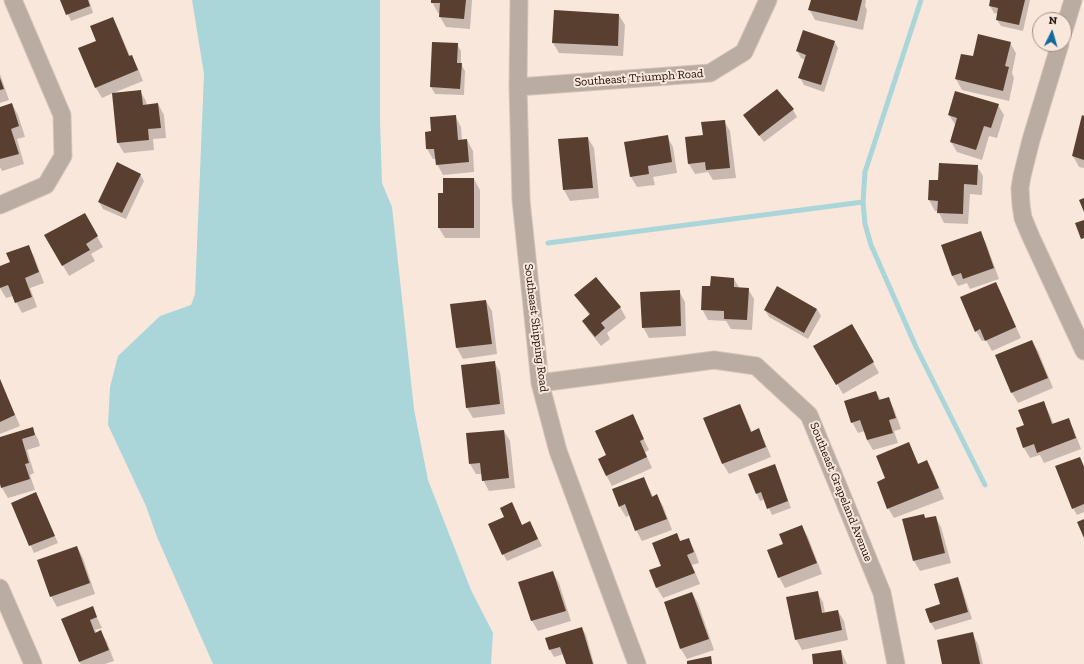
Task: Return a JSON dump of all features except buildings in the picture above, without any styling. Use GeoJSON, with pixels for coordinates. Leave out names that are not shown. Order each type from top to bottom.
{"type":"FeatureCollection","features":[{"type":"Feature","properties":{"kind":"street"},"geometry":{"type":"LineString","coordinates":[[0,205],[46,185],[63,156],[62,115],[13,0]]}},
{"type":"Feature","properties":{"kind":"street","name":"Southeast Shipping Road"},"geometry":{"type":"LineString","coordinates":[[519,0],[518,87],[521,200],[540,383],[558,451],[637,664]]}},
{"type":"Feature","properties":{"kind":"street","name":"Southeast Triumph Road"},"geometry":{"type":"LineString","coordinates":[[518,87],[710,73],[744,52],[768,0]]}},
{"type":"Feature","properties":{"kind":"street"},"geometry":{"type":"LineString","coordinates":[[1069,12],[1073,0]]}},
{"type":"Feature","properties":{"kind":"street"},"geometry":{"type":"LineString","coordinates":[[1058,52],[1031,140],[1022,176],[1020,188],[1021,205],[1023,218],[1031,238],[1084,351]]}},
{"type":"Feature","properties":{"kind":"street","name":"Southeast Grapeland Avenue"},"geometry":{"type":"LineString","coordinates":[[540,383],[714,360],[756,366],[809,415],[882,593],[896,664]]}},
{"type":"Feature","properties":{"kind":"street"},"geometry":{"type":"LineString","coordinates":[[0,588],[33,664]]}},
{"type":"Feature","properties":{"kind":"water"},"geometry":{"type":"Polygon","coordinates":[[[192,0],[380,0],[380,120],[382,183],[392,207],[414,409],[428,480],[471,590],[493,633],[491,664],[213,664],[157,537],[146,506],[108,425],[110,387],[118,356],[160,316],[191,305],[195,294],[204,74],[192,0]]]}},
{"type":"Feature","properties":{"kind":"waterway"},"geometry":{"type":"LineString","coordinates":[[921,0],[865,172],[863,202],[865,224],[871,245],[916,347],[985,485]]}},
{"type":"Feature","properties":{"kind":"waterway"},"geometry":{"type":"LineString","coordinates":[[548,243],[863,202]]}}]}
